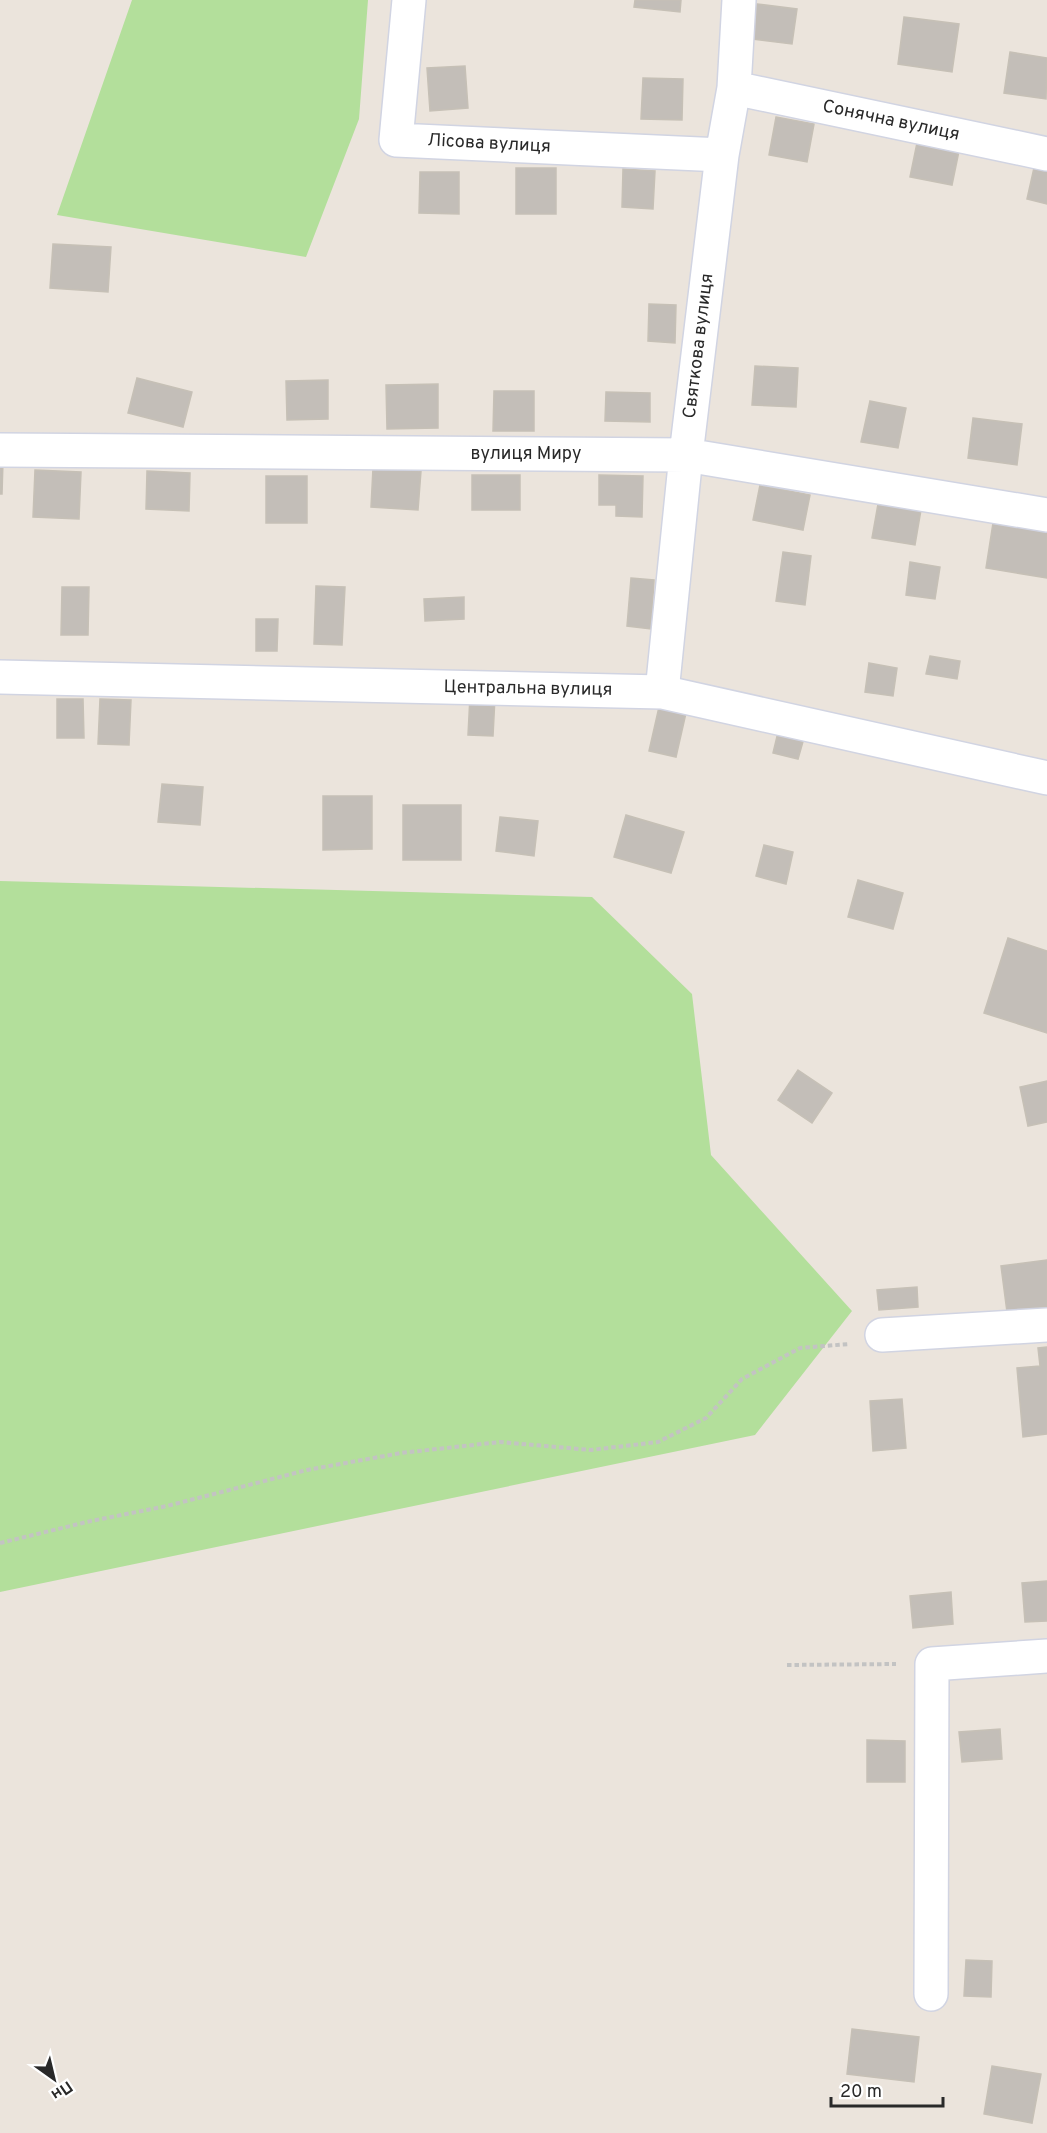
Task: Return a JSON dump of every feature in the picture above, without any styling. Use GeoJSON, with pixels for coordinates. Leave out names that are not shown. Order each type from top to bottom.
{"type":"FeatureCollection","features":[{"type":"Feature","properties":{"kind":"street","name":"Лісова вулиця"},"geometry":{"type":"LineString","coordinates":[[409,0],[396,140],[722,155]]}},
{"type":"Feature","properties":{"kind":"street","name":"Святкова вулиця"},"geometry":{"type":"LineString","coordinates":[[663,692],[686,455],[722,155],[734,88],[740,0]]}},
{"type":"Feature","properties":{"kind":"street","name":"Сонячна вулиця"},"geometry":{"type":"LineString","coordinates":[[734,88],[1047,154]]}},
{"type":"Feature","properties":{"kind":"street","name":"вулиця Миру"},"geometry":{"type":"LineString","coordinates":[[0,450],[686,455],[1047,515]]}},
{"type":"Feature","properties":{"kind":"street","name":"Центральна вулиця"},"geometry":{"type":"LineString","coordinates":[[0,677],[663,692],[1047,778]]}},
{"type":"Feature","properties":{"kind":"street"},"geometry":{"type":"LineString","coordinates":[[882,1335],[1047,1325]]}},
{"type":"Feature","properties":{"kind":"street"},"geometry":{"type":"LineString","coordinates":[[931,1994],[932,1664],[1047,1656]]}},
{"type":"Feature","properties":{"kind":"path"},"geometry":{"type":"LineString","coordinates":[[0,1543],[91,1521],[168,1506],[307,1470],[401,1453],[500,1442],[591,1450],[658,1442],[706,1418],[742,1379],[800,1348],[852,1344],[882,1335]]}},
{"type":"Feature","properties":{"kind":"path"},"geometry":{"type":"LineString","coordinates":[[787,1665],[932,1664]]}},
{"type":"Feature","properties":{"kind":"green space"},"geometry":{"type":"Polygon","coordinates":[[[132,0],[368,0],[359,119],[306,257],[57,215],[132,0]]]}},
{"type":"Feature","properties":{"kind":"green space"},"geometry":{"type":"Polygon","coordinates":[[[0,881],[592,897],[692,994],[711,1155],[852,1311],[755,1435],[0,1592],[0,881]]]}},
{"type":"Feature","properties":{"kind":"building"},"geometry":{"type":"Polygon","coordinates":[[[635,0],[681,0],[680,12],[634,7],[635,0]]]}},
{"type":"Feature","properties":{"kind":"building"},"geometry":{"type":"Polygon","coordinates":[[[757,4],[797,9],[792,44],[753,39],[757,4]]]}},
{"type":"Feature","properties":{"kind":"building"},"geometry":{"type":"Polygon","coordinates":[[[904,17],[959,24],[952,72],[898,64],[904,17]]]}},
{"type":"Feature","properties":{"kind":"building"},"geometry":{"type":"Polygon","coordinates":[[[1010,52],[1047,58],[1046,99],[1004,93],[1010,52]]]}},
{"type":"Feature","properties":{"kind":"building"},"geometry":{"type":"Polygon","coordinates":[[[465,66],[468,108],[430,111],[427,68],[465,66]]]}},
{"type":"Feature","properties":{"kind":"building"},"geometry":{"type":"Polygon","coordinates":[[[643,78],[683,79],[682,120],[641,119],[643,78]]]}},
{"type":"Feature","properties":{"kind":"building"},"geometry":{"type":"Polygon","coordinates":[[[776,117],[814,124],[807,162],[769,155],[776,117]]]}},
{"type":"Feature","properties":{"kind":"building"},"geometry":{"type":"Polygon","coordinates":[[[917,143],[959,151],[952,185],[910,177],[917,143]]]}},
{"type":"Feature","properties":{"kind":"building"},"geometry":{"type":"Polygon","coordinates":[[[1036,159],[1047,162],[1047,204],[1027,199],[1036,159]]]}},
{"type":"Feature","properties":{"kind":"building"},"geometry":{"type":"Polygon","coordinates":[[[516,168],[556,168],[556,214],[516,214],[516,168]]]}},
{"type":"Feature","properties":{"kind":"building"},"geometry":{"type":"Polygon","coordinates":[[[623,169],[655,171],[653,209],[622,207],[623,169]]]}},
{"type":"Feature","properties":{"kind":"building"},"geometry":{"type":"Polygon","coordinates":[[[420,172],[459,172],[459,214],[419,213],[420,172]]]}},
{"type":"Feature","properties":{"kind":"building"},"geometry":{"type":"Polygon","coordinates":[[[53,244],[111,247],[108,292],[50,288],[53,244]]]}},
{"type":"Feature","properties":{"kind":"building"},"geometry":{"type":"Polygon","coordinates":[[[649,304],[676,305],[675,343],[648,341],[649,304]]]}},
{"type":"Feature","properties":{"kind":"building"},"geometry":{"type":"Polygon","coordinates":[[[755,366],[798,368],[796,407],[752,405],[755,366]]]}},
{"type":"Feature","properties":{"kind":"building"},"geometry":{"type":"Polygon","coordinates":[[[137,378],[192,392],[183,427],[128,413],[137,378]]]}},
{"type":"Feature","properties":{"kind":"building"},"geometry":{"type":"Polygon","coordinates":[[[328,380],[328,419],[287,420],[286,381],[328,380]]]}},
{"type":"Feature","properties":{"kind":"building"},"geometry":{"type":"Polygon","coordinates":[[[438,384],[438,428],[387,429],[386,385],[438,384]]]}},
{"type":"Feature","properties":{"kind":"building"},"geometry":{"type":"Polygon","coordinates":[[[494,391],[534,391],[534,431],[493,431],[494,391]]]}},
{"type":"Feature","properties":{"kind":"building"},"geometry":{"type":"Polygon","coordinates":[[[606,392],[650,393],[650,422],[605,421],[606,392]]]}},
{"type":"Feature","properties":{"kind":"building"},"geometry":{"type":"Polygon","coordinates":[[[870,401],[906,408],[898,448],[861,442],[870,401]]]}},
{"type":"Feature","properties":{"kind":"building"},"geometry":{"type":"Polygon","coordinates":[[[973,418],[1022,424],[1017,465],[968,458],[973,418]]]}},
{"type":"Feature","properties":{"kind":"building"},"geometry":{"type":"Polygon","coordinates":[[[0,461],[3,461],[2,494],[0,494],[0,461]]]}},
{"type":"Feature","properties":{"kind":"building"},"geometry":{"type":"Polygon","coordinates":[[[373,468],[421,471],[418,510],[371,507],[373,468]]]}},
{"type":"Feature","properties":{"kind":"building"},"geometry":{"type":"Polygon","coordinates":[[[35,470],[81,472],[79,519],[33,517],[35,470]]]}},
{"type":"Feature","properties":{"kind":"building"},"geometry":{"type":"Polygon","coordinates":[[[147,471],[190,473],[189,511],[146,509],[147,471]]]}},
{"type":"Feature","properties":{"kind":"building"},"geometry":{"type":"Polygon","coordinates":[[[472,475],[520,475],[520,510],[472,510],[472,475]]]}},
{"type":"Feature","properties":{"kind":"building"},"geometry":{"type":"Polygon","coordinates":[[[599,475],[643,476],[642,517],[616,516],[616,505],[599,505],[599,475]]]}},
{"type":"Feature","properties":{"kind":"building"},"geometry":{"type":"Polygon","coordinates":[[[266,476],[307,476],[307,523],[266,523],[266,476]]]}},
{"type":"Feature","properties":{"kind":"building"},"geometry":{"type":"Polygon","coordinates":[[[760,485],[810,495],[803,530],[753,520],[760,485]]]}},
{"type":"Feature","properties":{"kind":"building"},"geometry":{"type":"Polygon","coordinates":[[[878,504],[921,510],[915,545],[872,538],[878,504]]]}},
{"type":"Feature","properties":{"kind":"building"},"geometry":{"type":"Polygon","coordinates":[[[993,523],[1047,532],[1047,578],[986,568],[993,523]]]}},
{"type":"Feature","properties":{"kind":"building"},"geometry":{"type":"Polygon","coordinates":[[[783,552],[811,556],[805,605],[776,601],[783,552]]]}},
{"type":"Feature","properties":{"kind":"building"},"geometry":{"type":"Polygon","coordinates":[[[910,562],[940,567],[935,599],[906,595],[910,562]]]}},
{"type":"Feature","properties":{"kind":"building"},"geometry":{"type":"Polygon","coordinates":[[[631,578],[654,580],[651,629],[627,626],[631,578]]]}},
{"type":"Feature","properties":{"kind":"building"},"geometry":{"type":"Polygon","coordinates":[[[316,586],[345,587],[342,645],[314,644],[316,586]]]}},
{"type":"Feature","properties":{"kind":"building"},"geometry":{"type":"Polygon","coordinates":[[[62,587],[89,587],[88,635],[61,635],[62,587]]]}},
{"type":"Feature","properties":{"kind":"building"},"geometry":{"type":"Polygon","coordinates":[[[464,597],[464,619],[425,621],[424,599],[464,597]]]}},
{"type":"Feature","properties":{"kind":"building"},"geometry":{"type":"Polygon","coordinates":[[[256,619],[278,619],[277,651],[256,651],[256,619]]]}},
{"type":"Feature","properties":{"kind":"building"},"geometry":{"type":"Polygon","coordinates":[[[930,656],[960,661],[957,679],[926,674],[930,656]]]}},
{"type":"Feature","properties":{"kind":"building"},"geometry":{"type":"Polygon","coordinates":[[[869,663],[897,668],[893,696],[865,692],[869,663]]]}},
{"type":"Feature","properties":{"kind":"building"},"geometry":{"type":"Polygon","coordinates":[[[470,696],[495,697],[493,736],[468,735],[470,696]]]}},
{"type":"Feature","properties":{"kind":"building"},"geometry":{"type":"Polygon","coordinates":[[[57,699],[83,699],[84,738],[57,738],[57,699]]]}},
{"type":"Feature","properties":{"kind":"building"},"geometry":{"type":"Polygon","coordinates":[[[100,699],[131,700],[129,745],[98,744],[100,699]]]}},
{"type":"Feature","properties":{"kind":"building"},"geometry":{"type":"Polygon","coordinates":[[[659,707],[686,713],[676,757],[649,751],[659,707]]]}},
{"type":"Feature","properties":{"kind":"building"},"geometry":{"type":"Polygon","coordinates":[[[780,724],[806,731],[798,759],[773,753],[780,724]]]}},
{"type":"Feature","properties":{"kind":"building"},"geometry":{"type":"Polygon","coordinates":[[[162,784],[203,787],[200,825],[158,822],[162,784]]]}},
{"type":"Feature","properties":{"kind":"building"},"geometry":{"type":"Polygon","coordinates":[[[323,796],[372,796],[372,849],[323,850],[323,796]]]}},
{"type":"Feature","properties":{"kind":"building"},"geometry":{"type":"Polygon","coordinates":[[[403,805],[461,805],[461,860],[403,860],[403,805]]]}},
{"type":"Feature","properties":{"kind":"building"},"geometry":{"type":"Polygon","coordinates":[[[626,815],[684,832],[671,873],[614,857],[626,815]]]}},
{"type":"Feature","properties":{"kind":"building"},"geometry":{"type":"Polygon","coordinates":[[[500,817],[538,821],[534,856],[496,851],[500,817]]]}},
{"type":"Feature","properties":{"kind":"building"},"geometry":{"type":"Polygon","coordinates":[[[764,845],[793,852],[786,884],[756,876],[764,845]]]}},
{"type":"Feature","properties":{"kind":"building"},"geometry":{"type":"Polygon","coordinates":[[[858,880],[903,893],[893,929],[848,917],[858,880]]]}},
{"type":"Feature","properties":{"kind":"building"},"geometry":{"type":"Polygon","coordinates":[[[1008,938],[1047,951],[1047,1033],[984,1013],[1008,938]]]}},
{"type":"Feature","properties":{"kind":"building"},"geometry":{"type":"Polygon","coordinates":[[[798,1070],[832,1093],[812,1123],[778,1100],[798,1070]]]}},
{"type":"Feature","properties":{"kind":"building"},"geometry":{"type":"Polygon","coordinates":[[[1047,1081],[1047,1122],[1028,1126],[1020,1087],[1047,1081]]]}},
{"type":"Feature","properties":{"kind":"building"},"geometry":{"type":"Polygon","coordinates":[[[1047,1260],[1047,1307],[1007,1312],[1001,1266],[1047,1260]]]}},
{"type":"Feature","properties":{"kind":"building"},"geometry":{"type":"Polygon","coordinates":[[[917,1287],[918,1307],[879,1310],[877,1290],[917,1287]]]}},
{"type":"Feature","properties":{"kind":"building"},"geometry":{"type":"Polygon","coordinates":[[[1047,1347],[1047,1434],[1023,1437],[1017,1368],[1040,1366],[1038,1348],[1047,1347]]]}},
{"type":"Feature","properties":{"kind":"building"},"geometry":{"type":"Polygon","coordinates":[[[902,1399],[906,1448],[873,1451],[870,1401],[902,1399]]]}},
{"type":"Feature","properties":{"kind":"building"},"geometry":{"type":"Polygon","coordinates":[[[1047,1581],[1047,1621],[1025,1622],[1022,1583],[1047,1581]]]}},
{"type":"Feature","properties":{"kind":"building"},"geometry":{"type":"Polygon","coordinates":[[[951,1592],[953,1624],[913,1628],[910,1596],[951,1592]]]}},
{"type":"Feature","properties":{"kind":"building"},"geometry":{"type":"Polygon","coordinates":[[[1000,1729],[1002,1759],[962,1762],[959,1732],[1000,1729]]]}},
{"type":"Feature","properties":{"kind":"building"},"geometry":{"type":"Polygon","coordinates":[[[867,1740],[905,1741],[905,1782],[867,1782],[867,1740]]]}},
{"type":"Feature","properties":{"kind":"building"},"geometry":{"type":"Polygon","coordinates":[[[966,1960],[992,1961],[991,1997],[964,1996],[966,1960]]]}},
{"type":"Feature","properties":{"kind":"building"},"geometry":{"type":"Polygon","coordinates":[[[852,2029],[919,2037],[914,2082],[847,2074],[852,2029]]]}},
{"type":"Feature","properties":{"kind":"building"},"geometry":{"type":"Polygon","coordinates":[[[992,2066],[1041,2074],[1032,2123],[984,2114],[992,2066]]]}}]}
